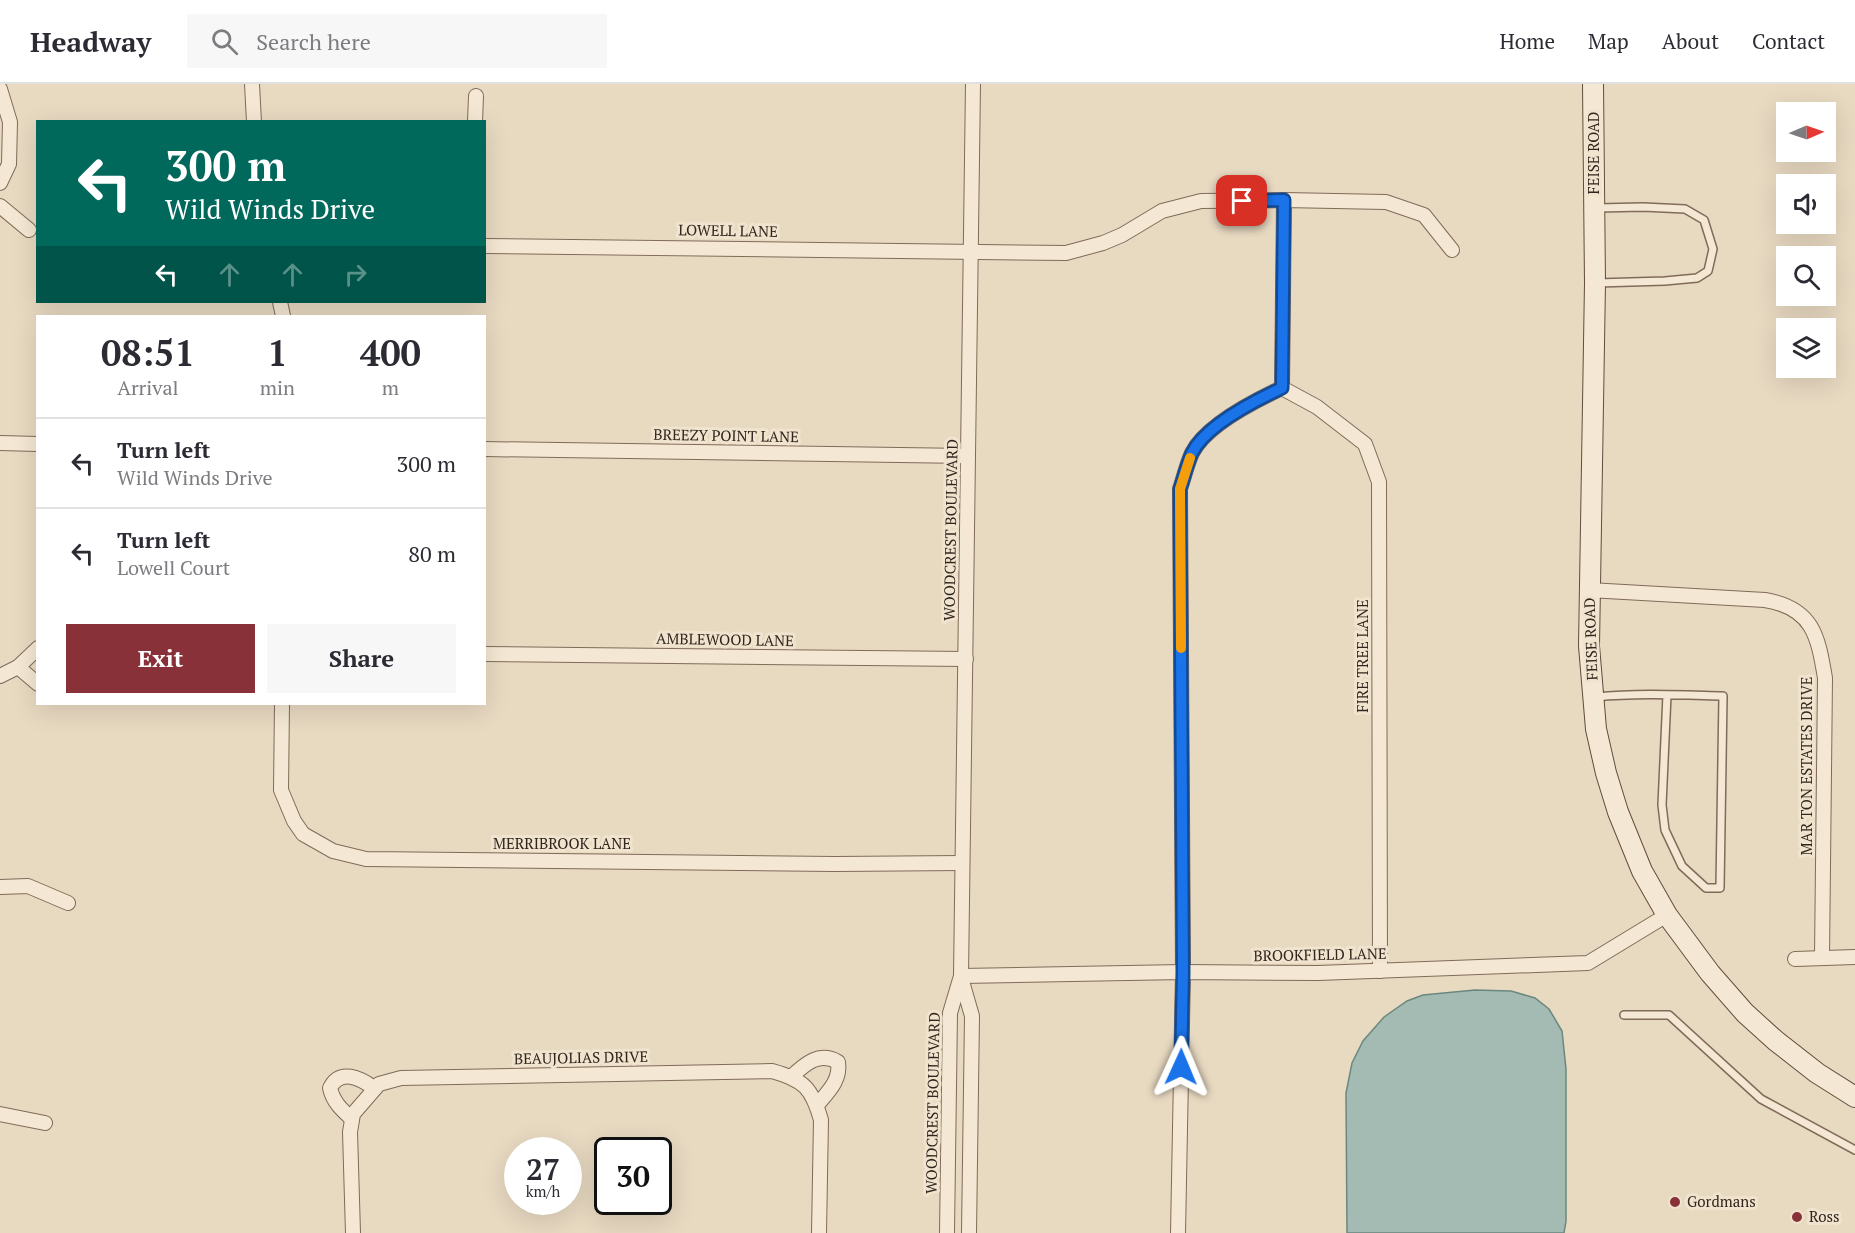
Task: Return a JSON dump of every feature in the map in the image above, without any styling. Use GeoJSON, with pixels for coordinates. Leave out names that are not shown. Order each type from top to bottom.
{"type":"FeatureCollection","features":[{"type":"Feature","properties":{"kind":"main road","name":"FEISE ROAD"},"geometry":{"type":"LineString","coordinates":[[1593,84],[1595,283],[1589,646],[1596,729],[1606,773],[1618,812],[1642,871],[1667,915],[1720,987],[1776,1041],[1817,1073],[1855,1097]]}},
{"type":"Feature","properties":{"kind":"street"},"geometry":{"type":"LineString","coordinates":[[252,84],[254,120]]}},
{"type":"Feature","properties":{"kind":"street","name":"WOODCREST BOULEVARD"},"geometry":{"type":"LineString","coordinates":[[969,1233],[972,1016],[961,976],[973,84]]}},
{"type":"Feature","properties":{"kind":"street"},"geometry":{"type":"LineString","coordinates":[[0,89],[10,122],[9,164],[0,183]]}},
{"type":"Feature","properties":{"kind":"street"},"geometry":{"type":"LineString","coordinates":[[475,120],[476,96]]}},
{"type":"Feature","properties":{"kind":"street"},"geometry":{"type":"LineString","coordinates":[[1178,1233],[1183,972],[1180,489],[1192,452],[1209,433],[1250,403],[1282,388],[1284,200]]}},
{"type":"Feature","properties":{"kind":"street","name":"LOWELL LANE"},"geometry":{"type":"LineString","coordinates":[[486,246],[1066,253],[1103,243],[1162,212],[1201,201],[1284,200],[1386,202],[1424,215],[1452,250]]}},
{"type":"Feature","properties":{"kind":"street"},"geometry":{"type":"LineString","coordinates":[[0,206],[29,230]]}},
{"type":"Feature","properties":{"kind":"street","name":"FIRE TREE LANE"},"geometry":{"type":"LineString","coordinates":[[1282,388],[1317,407],[1365,444],[1379,482],[1380,971]]}},
{"type":"Feature","properties":{"kind":"street"},"geometry":{"type":"LineString","coordinates":[[0,443],[36,444]]}},
{"type":"Feature","properties":{"kind":"street","name":"BREEZY POINT LANE"},"geometry":{"type":"LineString","coordinates":[[486,450],[968,456]]}},
{"type":"Feature","properties":{"kind":"street","name":"MAR TON ESTATES DRIVE"},"geometry":{"type":"LineString","coordinates":[[1590,590],[1772,601],[1791,608],[1814,630],[1820,646],[1825,678],[1822,958]]}},
{"type":"Feature","properties":{"kind":"street"},"geometry":{"type":"LineString","coordinates":[[0,676],[18,667],[36,650]]}},
{"type":"Feature","properties":{"kind":"street","name":"AMBLEWOOD LANE"},"geometry":{"type":"LineString","coordinates":[[486,654],[966,659]]}},
{"type":"Feature","properties":{"kind":"street"},"geometry":{"type":"LineString","coordinates":[[18,667],[36,682]]}},
{"type":"Feature","properties":{"kind":"street","name":"MERRIBROOK LANE"},"geometry":{"type":"LineString","coordinates":[[282,705],[281,790],[286,804],[303,834],[333,851],[344,854],[366,859],[835,864],[962,863]]}},
{"type":"Feature","properties":{"kind":"street"},"geometry":{"type":"LineString","coordinates":[[0,887],[28,886],[68,903]]}},
{"type":"Feature","properties":{"kind":"street","name":"BROOKFIELD LANE"},"geometry":{"type":"LineString","coordinates":[[961,976],[1183,972],[1318,973],[1588,963],[1667,915]]}},
{"type":"Feature","properties":{"kind":"street"},"geometry":{"type":"LineString","coordinates":[[1795,959],[1855,957]]}},
{"type":"Feature","properties":{"kind":"street","name":"WOODCREST BOULEVARD"},"geometry":{"type":"LineString","coordinates":[[947,1233],[950,1013],[961,976]]}},
{"type":"Feature","properties":{"kind":"street"},"geometry":{"type":"LineString","coordinates":[[817,1105],[834,1084],[839,1070],[838,1062],[831,1057],[808,1061],[791,1077],[807,1088],[817,1105],[821,1120],[819,1233]]}},
{"type":"Feature","properties":{"kind":"street","name":"BEAUJOLIAS DRIVE"},"geometry":{"type":"LineString","coordinates":[[374,1088],[379,1084],[401,1078],[772,1071],[791,1077]]}},
{"type":"Feature","properties":{"kind":"street"},"geometry":{"type":"LineString","coordinates":[[352,1119],[339,1108],[330,1088],[339,1078],[349,1076],[361,1079],[374,1088],[353,1114],[350,1132],[353,1233]]}},
{"type":"Feature","properties":{"kind":"street"},"geometry":{"type":"LineString","coordinates":[[0,1114],[45,1123]]}},
{"type":"Feature","properties":{"kind":"lane"},"geometry":{"type":"LineString","coordinates":[[1594,208],[1685,208],[1704,220],[1713,249],[1708,272],[1697,278],[1665,282],[1595,283]]}},
{"type":"Feature","properties":{"kind":"lane"},"geometry":{"type":"LineString","coordinates":[[1593,697],[1639,694],[1723,696],[1720,888],[1706,888],[1682,866],[1665,830],[1662,805],[1666,695]]}},
{"type":"Feature","properties":{"kind":"lane"},"geometry":{"type":"LineString","coordinates":[[1624,1015],[1669,1014],[1761,1099],[1855,1150]]}},
{"type":"Feature","properties":{"kind":"shaded area"},"geometry":{"type":"Polygon","coordinates":[[[1475,990],[1511,991],[1535,998],[1549,1009],[1562,1031],[1566,1069],[1566,1221],[1564,1233],[1347,1233],[1346,1093],[1352,1063],[1363,1041],[1384,1017],[1407,1001],[1423,995],[1475,990]]]}},
{"type":"Feature","properties":{"kind":"slow traffic"},"geometry":{"type":"LineString","coordinates":[[1181,648],[1180,489],[1190,458]]}},
{"type":"Feature","properties":{"kind":"place","name":"Gordmans"},"geometry":{"type":"Point","coordinates":[1675,1202]}},
{"type":"Feature","properties":{"kind":"place","name":"Ross"},"geometry":{"type":"Point","coordinates":[1797,1217]}},
{"type":"Feature","properties":{"kind":"route"},"geometry":{"type":"LineString","coordinates":[[1181,1067],[1183,972],[1180,489],[1192,452],[1209,433],[1250,403],[1282,388],[1284,200],[1242,201]]}}]}
